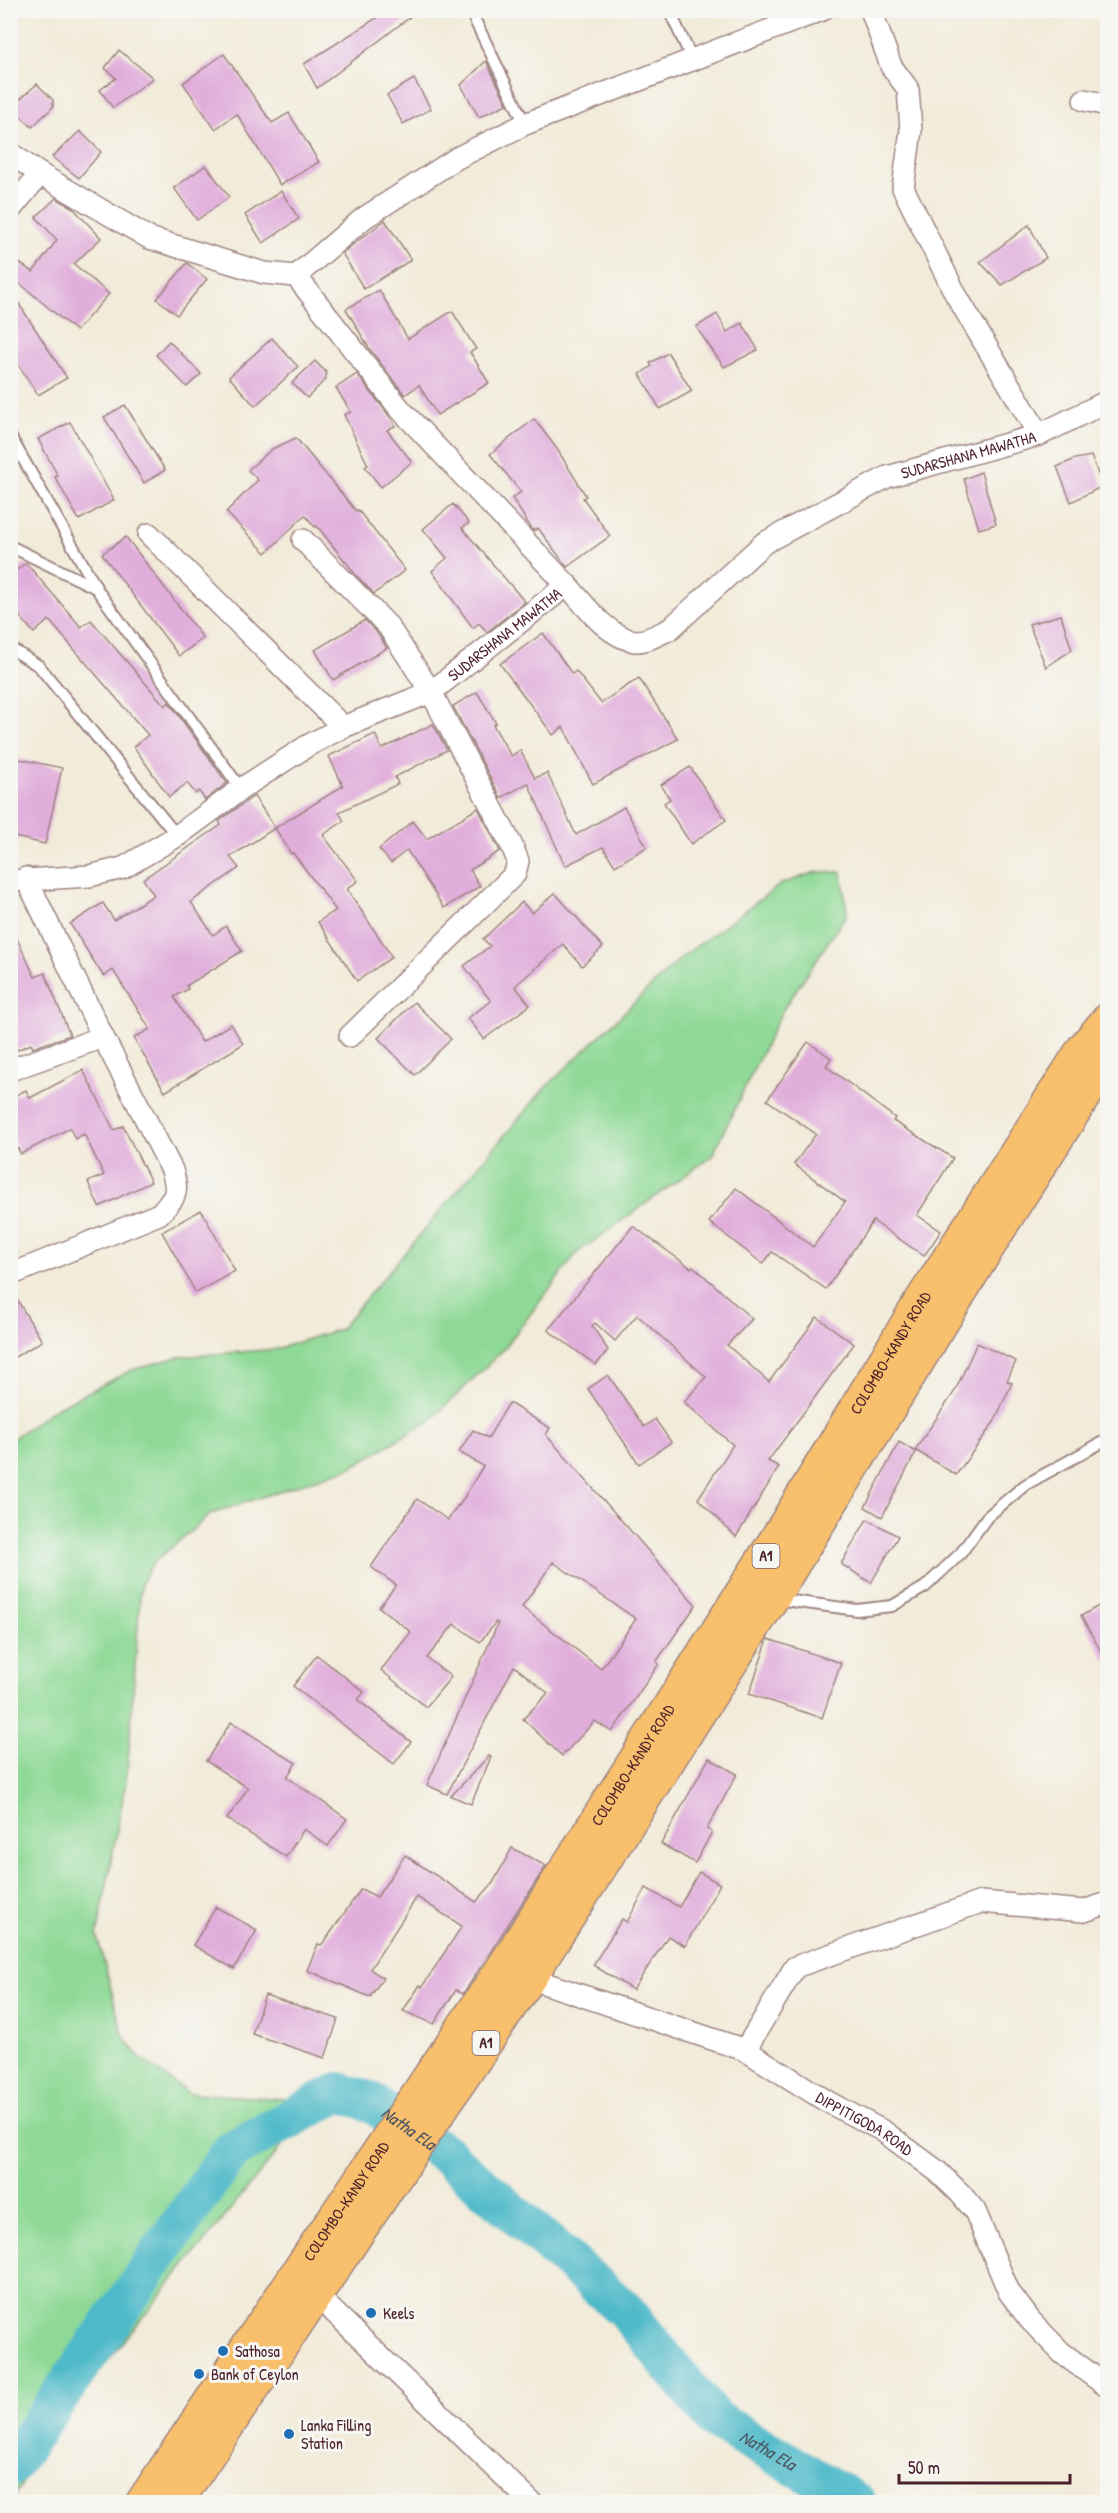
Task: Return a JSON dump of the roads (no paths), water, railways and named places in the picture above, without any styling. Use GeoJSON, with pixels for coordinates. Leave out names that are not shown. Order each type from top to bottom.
{"type":"FeatureCollection","features":[{"type":"Feature","properties":{"kind":"highway","name":"COLOMBO-KANDY ROAD"},"geometry":{"type":"LineString","coordinates":[[516,1973],[916,1308],[1084,1048],[1107,1020]]}},
{"type":"Feature","properties":{"kind":"highway","name":"COLOMBO-KANDY ROAD"},"geometry":{"type":"LineString","coordinates":[[176,2502],[306,2286],[387,2163],[772,1598],[1010,1211],[1083,1097],[1107,1064]]}},
{"type":"Feature","properties":{"kind":"highway","name":"COLOMBO-KANDY ROAD"},"geometry":{"type":"LineString","coordinates":[[143,2502],[306,2286]]}},
{"type":"Feature","properties":{"kind":"street"},"geometry":{"type":"LineString","coordinates":[[10,153],[40,174],[148,238],[264,273],[296,276],[364,218],[457,158],[525,124],[822,10]]}},
{"type":"Feature","properties":{"kind":"street"},"geometry":{"type":"LineString","coordinates":[[871,10],[891,66],[908,89],[911,130],[903,188],[956,295],[1040,435]]}},
{"type":"Feature","properties":{"kind":"street"},"geometry":{"type":"LineString","coordinates":[[1084,100],[1107,105]]}},
{"type":"Feature","properties":{"kind":"street"},"geometry":{"type":"LineString","coordinates":[[10,210],[40,174]]}},
{"type":"Feature","properties":{"kind":"street"},"geometry":{"type":"LineString","coordinates":[[296,276],[400,409],[567,585]]}},
{"type":"Feature","properties":{"kind":"street","name":"SUDARSHANA MAWATHA"},"geometry":{"type":"LineString","coordinates":[[18,880],[89,876],[123,868],[177,836],[241,789],[307,746],[343,727],[431,692],[567,585],[597,618],[616,633],[636,641],[652,637],[670,629],[764,543],[886,477],[1040,435],[1107,401]]}},
{"type":"Feature","properties":{"kind":"street"},"geometry":{"type":"LineString","coordinates":[[149,534],[343,727]]}},
{"type":"Feature","properties":{"kind":"street"},"geometry":{"type":"LineString","coordinates":[[303,540],[388,626],[431,692],[518,861],[515,874],[350,1036]]}},
{"type":"Feature","properties":{"kind":"street"},"geometry":{"type":"LineString","coordinates":[[10,1275],[159,1214],[173,1200],[177,1188],[172,1170],[18,880]]}},
{"type":"Feature","properties":{"kind":"street"},"geometry":{"type":"LineString","coordinates":[[10,1070],[103,1037]]}},
{"type":"Feature","properties":{"kind":"street"},"geometry":{"type":"LineString","coordinates":[[746,2050],[795,1967],[981,1902],[1084,1911],[1107,1903]]}},
{"type":"Feature","properties":{"kind":"street","name":"DIPPITIGODA ROAD"},"geometry":{"type":"LineString","coordinates":[[516,1973],[746,2050],[828,2102],[883,2132],[938,2170],[975,2211],[1009,2292],[1030,2320],[1062,2353],[1107,2387]]}},
{"type":"Feature","properties":{"kind":"street"},"geometry":{"type":"LineString","coordinates":[[306,2286],[531,2502]]}},
{"type":"Feature","properties":{"kind":"lane"},"geometry":{"type":"LineString","coordinates":[[470,10],[525,124]]}},
{"type":"Feature","properties":{"kind":"lane"},"geometry":{"type":"LineString","coordinates":[[669,10],[693,61]]}},
{"type":"Feature","properties":{"kind":"lane"},"geometry":{"type":"LineString","coordinates":[[10,436],[96,588],[241,789]]}},
{"type":"Feature","properties":{"kind":"lane"},"geometry":{"type":"LineString","coordinates":[[10,546],[96,588]]}},
{"type":"Feature","properties":{"kind":"lane"},"geometry":{"type":"LineString","coordinates":[[10,648],[39,666],[177,836]]}},
{"type":"Feature","properties":{"kind":"lane"},"geometry":{"type":"LineString","coordinates":[[772,1598],[857,1610],[892,1606],[925,1587],[961,1553],[987,1517],[1025,1485],[1107,1438]]}},
{"type":"Feature","properties":{"kind":"waterway","name":"Natha Ela"},"geometry":{"type":"LineString","coordinates":[[10,2467],[231,2151],[339,2092],[369,2101],[448,2156],[625,2310],[714,2419],[856,2502]]}},
{"type":"Feature","properties":{"kind":"place","name":"Keels"},"geometry":{"type":"Point","coordinates":[371,2313]}},
{"type":"Feature","properties":{"kind":"place","name":"Sathosa"},"geometry":{"type":"Point","coordinates":[223,2351]}},
{"type":"Feature","properties":{"kind":"place","name":"Bank of Ceylon"},"geometry":{"type":"Point","coordinates":[199,2374]}},
{"type":"Feature","properties":{"kind":"place","name":"Lanka Filling Station"},"geometry":{"type":"Point","coordinates":[289,2434]}}]}
